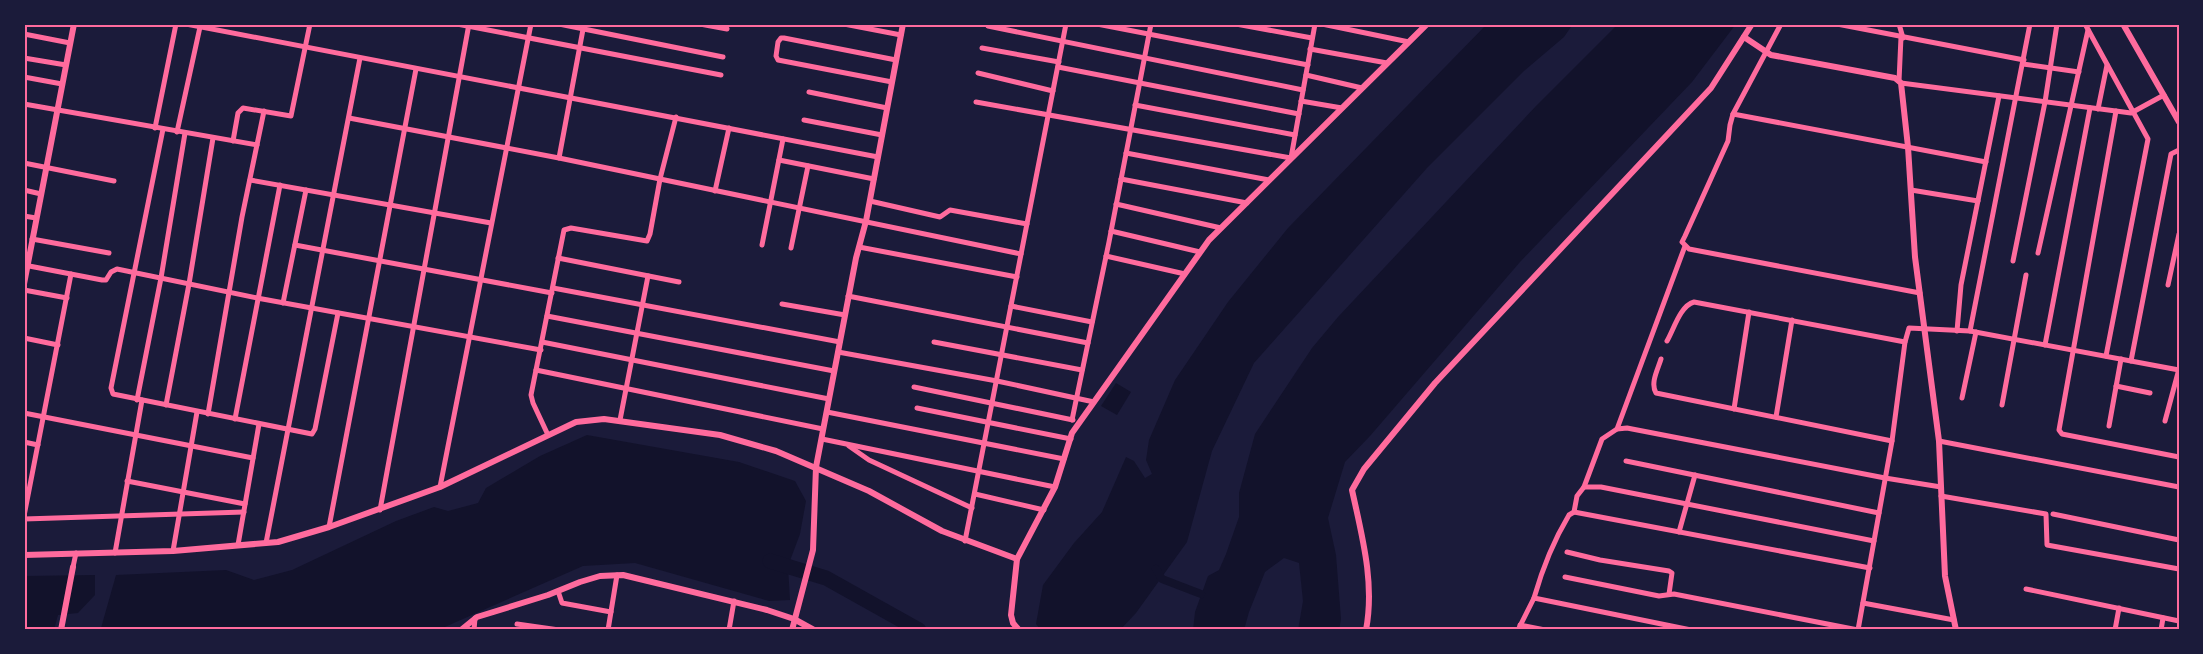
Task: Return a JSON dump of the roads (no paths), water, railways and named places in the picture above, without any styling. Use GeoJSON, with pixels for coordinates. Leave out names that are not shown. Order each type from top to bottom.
{"type":"FeatureCollection","features":[{"type":"Feature","properties":{"kind":"street"},"geometry":{"type":"LineString","coordinates":[[24,284],[25,265],[74,24]]}},
{"type":"Feature","properties":{"kind":"street"},"geometry":{"type":"LineString","coordinates":[[155,128],[176,24]]}},
{"type":"Feature","properties":{"kind":"street"},"geometry":{"type":"LineString","coordinates":[[186,24],[878,157]]}},
{"type":"Feature","properties":{"kind":"street"},"geometry":{"type":"LineString","coordinates":[[233,141],[240,109],[247,108],[287,116],[292,114],[310,24]]}},
{"type":"Feature","properties":{"kind":"street"},"geometry":{"type":"LineString","coordinates":[[457,24],[721,75]]}},
{"type":"Feature","properties":{"kind":"street"},"geometry":{"type":"LineString","coordinates":[[440,487],[531,24]]}},
{"type":"Feature","properties":{"kind":"street"},"geometry":{"type":"LineString","coordinates":[[558,24],[584,26],[723,57]]}},
{"type":"Feature","properties":{"kind":"street"},"geometry":{"type":"LineString","coordinates":[[700,24],[727,29]]}},
{"type":"Feature","properties":{"kind":"street"},"geometry":{"type":"LineString","coordinates":[[844,24],[901,35]]}},
{"type":"Feature","properties":{"kind":"street"},"geometry":{"type":"LineString","coordinates":[[792,630],[815,543],[816,467],[903,24]]}},
{"type":"Feature","properties":{"kind":"street"},"geometry":{"type":"LineString","coordinates":[[965,540],[1066,24]]}},
{"type":"Feature","properties":{"kind":"street"},"geometry":{"type":"LineString","coordinates":[[1097,24],[1308,65]]}},
{"type":"Feature","properties":{"kind":"street"},"geometry":{"type":"LineString","coordinates":[[1072,420],[1150,24]]}},
{"type":"Feature","properties":{"kind":"street"},"geometry":{"type":"LineString","coordinates":[[1236,24],[1312,38]]}},
{"type":"Feature","properties":{"kind":"street"},"geometry":{"type":"LineString","coordinates":[[1291,159],[1315,24]]}},
{"type":"Feature","properties":{"kind":"street"},"geometry":{"type":"LineString","coordinates":[[1322,24],[1409,42]]}},
{"type":"Feature","properties":{"kind":"street"},"geometry":{"type":"LineString","coordinates":[[1019,630],[1013,623],[1011,615],[1017,559],[1055,487],[1071,439],[1081,421],[1200,252],[1221,228],[1427,24]]}},
{"type":"Feature","properties":{"kind":"street"},"geometry":{"type":"LineString","coordinates":[[1366,630],[1370,609],[1368,563],[1352,490],[1364,469],[1436,383],[1711,88],[1752,24]]}},
{"type":"Feature","properties":{"kind":"street"},"geometry":{"type":"LineString","coordinates":[[1781,24],[1733,114],[1728,141],[1682,242],[1689,249],[1920,293]]}},
{"type":"Feature","properties":{"kind":"street"},"geometry":{"type":"LineString","coordinates":[[1837,24],[2079,72]]}},
{"type":"Feature","properties":{"kind":"street"},"geometry":{"type":"LineString","coordinates":[[1899,24],[1902,38],[1900,82],[1908,147],[1920,293],[1939,441],[1945,576],[1956,630]]}},
{"type":"Feature","properties":{"kind":"street"},"geometry":{"type":"LineString","coordinates":[[1962,398],[2030,24]]}},
{"type":"Feature","properties":{"kind":"street"},"geometry":{"type":"LineString","coordinates":[[2013,261],[2045,102],[2057,24]]}},
{"type":"Feature","properties":{"kind":"street"},"geometry":{"type":"LineString","coordinates":[[2085,24],[2148,139],[2106,356]]}},
{"type":"Feature","properties":{"kind":"street"},"geometry":{"type":"LineString","coordinates":[[2123,24],[2179,122]]}},
{"type":"Feature","properties":{"kind":"street"},"geometry":{"type":"LineString","coordinates":[[380,510],[469,25]]}},
{"type":"Feature","properties":{"kind":"street"},"geometry":{"type":"LineString","coordinates":[[560,158],[584,26]]}},
{"type":"Feature","properties":{"kind":"street"},"geometry":{"type":"LineString","coordinates":[[988,26],[1303,90]]}},
{"type":"Feature","properties":{"kind":"street"},"geometry":{"type":"LineString","coordinates":[[177,132],[200,27]]}},
{"type":"Feature","properties":{"kind":"street"},"geometry":{"type":"LineString","coordinates":[[2038,253],[2088,30]]}},
{"type":"Feature","properties":{"kind":"street"},"geometry":{"type":"LineString","coordinates":[[24,34],[70,43]]}},
{"type":"Feature","properties":{"kind":"street"},"geometry":{"type":"LineString","coordinates":[[1744,36],[1767,53],[1900,82],[1998,96],[2133,112],[2164,95]]}},
{"type":"Feature","properties":{"kind":"street"},"geometry":{"type":"LineString","coordinates":[[892,82],[778,60],[776,56],[778,42],[784,38],[896,60]]}},
{"type":"Feature","properties":{"kind":"street"},"geometry":{"type":"LineString","coordinates":[[982,48],[1139,83],[1299,114]]}},
{"type":"Feature","properties":{"kind":"street"},"geometry":{"type":"LineString","coordinates":[[1310,49],[1387,63]]}},
{"type":"Feature","properties":{"kind":"street"},"geometry":{"type":"LineString","coordinates":[[24,58],[66,65]]}},
{"type":"Feature","properties":{"kind":"street"},"geometry":{"type":"LineString","coordinates":[[266,543],[360,58]]}},
{"type":"Feature","properties":{"kind":"street"},"geometry":{"type":"LineString","coordinates":[[2098,109],[2107,65]]}},
{"type":"Feature","properties":{"kind":"street"},"geometry":{"type":"LineString","coordinates":[[329,527],[416,69]]}},
{"type":"Feature","properties":{"kind":"street"},"geometry":{"type":"LineString","coordinates":[[978,73],[1053,91]]}},
{"type":"Feature","properties":{"kind":"street"},"geometry":{"type":"LineString","coordinates":[[1306,75],[1362,88]]}},
{"type":"Feature","properties":{"kind":"street"},"geometry":{"type":"LineString","coordinates":[[24,77],[62,84]]}},
{"type":"Feature","properties":{"kind":"street"},"geometry":{"type":"LineString","coordinates":[[809,92],[887,108]]}},
{"type":"Feature","properties":{"kind":"street"},"geometry":{"type":"LineString","coordinates":[[1957,331],[1960,292],[1998,96]]}},
{"type":"Feature","properties":{"kind":"street"},"geometry":{"type":"LineString","coordinates":[[1301,101],[1342,108]]}},
{"type":"Feature","properties":{"kind":"street"},"geometry":{"type":"LineString","coordinates":[[976,102],[1291,159]]}},
{"type":"Feature","properties":{"kind":"street"},"geometry":{"type":"LineString","coordinates":[[24,104],[256,145]]}},
{"type":"Feature","properties":{"kind":"street"},"geometry":{"type":"LineString","coordinates":[[1135,105],[1295,135]]}},
{"type":"Feature","properties":{"kind":"street"},"geometry":{"type":"LineString","coordinates":[[2045,345],[2090,108]]}},
{"type":"Feature","properties":{"kind":"street"},"geometry":{"type":"LineString","coordinates":[[207,414],[264,111]]}},
{"type":"Feature","properties":{"kind":"street"},"geometry":{"type":"LineString","coordinates":[[2116,111],[2059,432],[2179,457]]}},
{"type":"Feature","properties":{"kind":"street"},"geometry":{"type":"LineString","coordinates":[[1733,114],[1986,162]]}},
{"type":"Feature","properties":{"kind":"street"},"geometry":{"type":"LineString","coordinates":[[548,435],[532,399],[562,232],[566,228],[647,241],[675,117]]}},
{"type":"Feature","properties":{"kind":"street"},"geometry":{"type":"LineString","coordinates":[[349,118],[560,158],[1021,254]]}},
{"type":"Feature","properties":{"kind":"street"},"geometry":{"type":"LineString","coordinates":[[804,120],[882,135]]}},
{"type":"Feature","properties":{"kind":"street"},"geometry":{"type":"LineString","coordinates":[[715,190],[729,128]]}},
{"type":"Feature","properties":{"kind":"street"},"geometry":{"type":"LineString","coordinates":[[163,129],[111,388],[115,395],[312,434],[315,429],[338,313]]}},
{"type":"Feature","properties":{"kind":"street"},"geometry":{"type":"LineString","coordinates":[[115,553],[185,133]]}},
{"type":"Feature","properties":{"kind":"street"},"geometry":{"type":"LineString","coordinates":[[166,405],[213,138]]}},
{"type":"Feature","properties":{"kind":"street"},"geometry":{"type":"LineString","coordinates":[[762,245],[783,139]]}},
{"type":"Feature","properties":{"kind":"street"},"geometry":{"type":"LineString","coordinates":[[2131,361],[2171,154],[2179,150]]}},
{"type":"Feature","properties":{"kind":"street"},"geometry":{"type":"LineString","coordinates":[[1126,153],[1269,180]]}},
{"type":"Feature","properties":{"kind":"street"},"geometry":{"type":"LineString","coordinates":[[779,160],[874,179]]}},
{"type":"Feature","properties":{"kind":"street"},"geometry":{"type":"LineString","coordinates":[[24,163],[114,181]]}},
{"type":"Feature","properties":{"kind":"street"},"geometry":{"type":"LineString","coordinates":[[791,248],[808,166]]}},
{"type":"Feature","properties":{"kind":"street"},"geometry":{"type":"LineString","coordinates":[[1121,179],[1247,202]]}},
{"type":"Feature","properties":{"kind":"street"},"geometry":{"type":"LineString","coordinates":[[250,180],[491,223]]}},
{"type":"Feature","properties":{"kind":"street"},"geometry":{"type":"LineString","coordinates":[[235,419],[280,185]]}},
{"type":"Feature","properties":{"kind":"street"},"geometry":{"type":"LineString","coordinates":[[24,190],[40,194]]}},
{"type":"Feature","properties":{"kind":"street"},"geometry":{"type":"LineString","coordinates":[[283,303],[306,190]]}},
{"type":"Feature","properties":{"kind":"street"},"geometry":{"type":"LineString","coordinates":[[1911,190],[1978,201]]}},
{"type":"Feature","properties":{"kind":"street"},"geometry":{"type":"LineString","coordinates":[[870,201],[940,217],[950,210],[1027,224]]}},
{"type":"Feature","properties":{"kind":"street"},"geometry":{"type":"LineString","coordinates":[[1116,204],[1221,228]]}},
{"type":"Feature","properties":{"kind":"street"},"geometry":{"type":"LineString","coordinates":[[24,216],[36,218]]}},
{"type":"Feature","properties":{"kind":"street"},"geometry":{"type":"LineString","coordinates":[[1111,231],[1200,252]]}},
{"type":"Feature","properties":{"kind":"street"},"geometry":{"type":"LineString","coordinates":[[2168,285],[2179,234]]}},
{"type":"Feature","properties":{"kind":"street"},"geometry":{"type":"LineString","coordinates":[[32,238],[109,253]]}},
{"type":"Feature","properties":{"kind":"street"},"geometry":{"type":"LineString","coordinates":[[295,245],[480,280],[642,305],[840,342]]}},
{"type":"Feature","properties":{"kind":"street"},"geometry":{"type":"LineString","coordinates":[[1617,429],[1685,246]]}},
{"type":"Feature","properties":{"kind":"street"},"geometry":{"type":"LineString","coordinates":[[859,247],[1017,277]]}},
{"type":"Feature","properties":{"kind":"street"},"geometry":{"type":"LineString","coordinates":[[1106,256],[1185,274]]}},
{"type":"Feature","properties":{"kind":"street"},"geometry":{"type":"LineString","coordinates":[[558,258],[679,282]]}},
{"type":"Feature","properties":{"kind":"street"},"geometry":{"type":"LineString","coordinates":[[25,265],[106,280],[114,270],[134,272],[413,328],[541,350]]}},
{"type":"Feature","properties":{"kind":"street"},"geometry":{"type":"LineString","coordinates":[[71,274],[24,518],[244,512]]}},
{"type":"Feature","properties":{"kind":"street"},"geometry":{"type":"LineString","coordinates":[[2002,405],[2026,275]]}},
{"type":"Feature","properties":{"kind":"street"},"geometry":{"type":"LineString","coordinates":[[620,420],[630,358],[648,276]]}},
{"type":"Feature","properties":{"kind":"street"},"geometry":{"type":"LineString","coordinates":[[24,290],[67,298]]}},
{"type":"Feature","properties":{"kind":"street"},"geometry":{"type":"LineString","coordinates":[[848,296],[1088,343]]}},
{"type":"Feature","properties":{"kind":"street"},"geometry":{"type":"LineString","coordinates":[[1667,341],[1688,303],[1694,302],[1905,342]]}},
{"type":"Feature","properties":{"kind":"street"},"geometry":{"type":"LineString","coordinates":[[782,304],[845,315]]}},
{"type":"Feature","properties":{"kind":"street"},"geometry":{"type":"LineString","coordinates":[[1011,306],[1092,322]]}},
{"type":"Feature","properties":{"kind":"street"},"geometry":{"type":"LineString","coordinates":[[1734,409],[1749,312]]}},
{"type":"Feature","properties":{"kind":"street"},"geometry":{"type":"LineString","coordinates":[[547,316],[834,371]]}},
{"type":"Feature","properties":{"kind":"street"},"geometry":{"type":"LineString","coordinates":[[1776,417],[1792,320]]}},
{"type":"Feature","properties":{"kind":"street"},"geometry":{"type":"LineString","coordinates":[[1565,577],[1659,596],[1669,594],[1858,630],[1892,441],[1905,342],[1909,328],[1973,332],[2179,369],[2165,421]]}},
{"type":"Feature","properties":{"kind":"street"},"geometry":{"type":"LineString","coordinates":[[24,338],[58,345]]}},
{"type":"Feature","properties":{"kind":"street"},"geometry":{"type":"LineString","coordinates":[[542,342],[829,399]]}},
{"type":"Feature","properties":{"kind":"street"},"geometry":{"type":"LineString","coordinates":[[934,342],[1082,370]]}},
{"type":"Feature","properties":{"kind":"street"},"geometry":{"type":"LineString","coordinates":[[838,352],[997,381],[1094,402]]}},
{"type":"Feature","properties":{"kind":"street"},"geometry":{"type":"LineString","coordinates":[[1661,359],[1653,383],[1656,393],[1892,441]]}},
{"type":"Feature","properties":{"kind":"street"},"geometry":{"type":"LineString","coordinates":[[2109,426],[2121,359]]}},
{"type":"Feature","properties":{"kind":"street"},"geometry":{"type":"LineString","coordinates":[[536,370],[824,429]]}},
{"type":"Feature","properties":{"kind":"street"},"geometry":{"type":"LineString","coordinates":[[2116,386],[2150,393]]}},
{"type":"Feature","properties":{"kind":"street"},"geometry":{"type":"LineString","coordinates":[[914,387],[1081,421]]}},
{"type":"Feature","properties":{"kind":"street"},"geometry":{"type":"LineString","coordinates":[[917,408],[1071,439]]}},
{"type":"Feature","properties":{"kind":"street"},"geometry":{"type":"LineString","coordinates":[[173,550],[197,412]]}},
{"type":"Feature","properties":{"kind":"street"},"geometry":{"type":"LineString","coordinates":[[827,412],[1064,459]]}},
{"type":"Feature","properties":{"kind":"street"},"geometry":{"type":"LineString","coordinates":[[24,413],[253,458]]}},
{"type":"Feature","properties":{"kind":"street"},"geometry":{"type":"LineString","coordinates":[[24,555],[115,553],[278,542],[380,510],[440,487],[581,420],[620,420],[728,436],[777,451],[869,491],[942,531],[1017,559]]}},
{"type":"Feature","properties":{"kind":"street"},"geometry":{"type":"LineString","coordinates":[[238,545],[259,424]]}},
{"type":"Feature","properties":{"kind":"street"},"geometry":{"type":"LineString","coordinates":[[1574,512],[1577,496],[1584,487],[1602,439],[1617,429],[1627,428],[1941,487]]}},
{"type":"Feature","properties":{"kind":"street"},"geometry":{"type":"LineString","coordinates":[[822,439],[1055,487]]}},
{"type":"Feature","properties":{"kind":"street"},"geometry":{"type":"LineString","coordinates":[[1939,441],[2179,487]]}},
{"type":"Feature","properties":{"kind":"street"},"geometry":{"type":"LineString","coordinates":[[24,442],[38,445]]}},
{"type":"Feature","properties":{"kind":"street"},"geometry":{"type":"LineString","coordinates":[[847,445],[868,460],[972,508]]}},
{"type":"Feature","properties":{"kind":"street"},"geometry":{"type":"LineString","coordinates":[[1626,461],[1879,513]]}},
{"type":"Feature","properties":{"kind":"street"},"geometry":{"type":"LineString","coordinates":[[1679,532],[1695,475]]}},
{"type":"Feature","properties":{"kind":"street"},"geometry":{"type":"LineString","coordinates":[[127,481],[245,504]]}},
{"type":"Feature","properties":{"kind":"street"},"geometry":{"type":"LineString","coordinates":[[1584,487],[1601,487],[1874,541]]}},
{"type":"Feature","properties":{"kind":"street"},"geometry":{"type":"LineString","coordinates":[[975,495],[1044,510]]}},
{"type":"Feature","properties":{"kind":"street"},"geometry":{"type":"LineString","coordinates":[[1941,496],[2046,514],[2046,545],[2179,568]]}},
{"type":"Feature","properties":{"kind":"street"},"geometry":{"type":"LineString","coordinates":[[1545,630],[1519,627],[1534,598],[1540,575],[1552,549],[1569,515],[1574,512],[1870,568]]}},
{"type":"Feature","properties":{"kind":"street"},"geometry":{"type":"LineString","coordinates":[[2053,514],[2179,540]]}},
{"type":"Feature","properties":{"kind":"street"},"geometry":{"type":"LineString","coordinates":[[1567,552],[1669,571],[1672,573],[1669,594]]}},
{"type":"Feature","properties":{"kind":"street"},"geometry":{"type":"LineString","coordinates":[[62,630],[76,553]]}},
{"type":"Feature","properties":{"kind":"street"},"geometry":{"type":"LineString","coordinates":[[608,630],[616,575]]}},
{"type":"Feature","properties":{"kind":"street"},"geometry":{"type":"LineString","coordinates":[[461,630],[475,618],[595,577],[616,575],[734,601],[794,619],[814,630]]}},
{"type":"Feature","properties":{"kind":"street"},"geometry":{"type":"LineString","coordinates":[[2026,589],[2179,621]]}},
{"type":"Feature","properties":{"kind":"street"},"geometry":{"type":"LineString","coordinates":[[558,591],[562,603],[611,612]]}},
{"type":"Feature","properties":{"kind":"street"},"geometry":{"type":"LineString","coordinates":[[1534,598],[1691,630]]}},
{"type":"Feature","properties":{"kind":"street"},"geometry":{"type":"LineString","coordinates":[[729,630],[734,601]]}},
{"type":"Feature","properties":{"kind":"street"},"geometry":{"type":"LineString","coordinates":[[1863,603],[1954,620]]}},
{"type":"Feature","properties":{"kind":"street"},"geometry":{"type":"LineString","coordinates":[[2115,630],[2119,608]]}},
{"type":"Feature","properties":{"kind":"street"},"geometry":{"type":"LineString","coordinates":[[474,630],[475,618]]}},
{"type":"Feature","properties":{"kind":"street"},"geometry":{"type":"LineString","coordinates":[[2161,630],[2163,618]]}},
{"type":"Feature","properties":{"kind":"street"},"geometry":{"type":"LineString","coordinates":[[518,624],[559,630]]}},
{"type":"Feature","properties":{"kind":"waterway"},"geometry":{"type":"LineString","coordinates":[[770,561],[826,578],[919,630]]}},
{"type":"Feature","properties":{"kind":"waterway"},"geometry":{"type":"LineString","coordinates":[[1156,569],[1162,579],[1201,594]]}}]}
